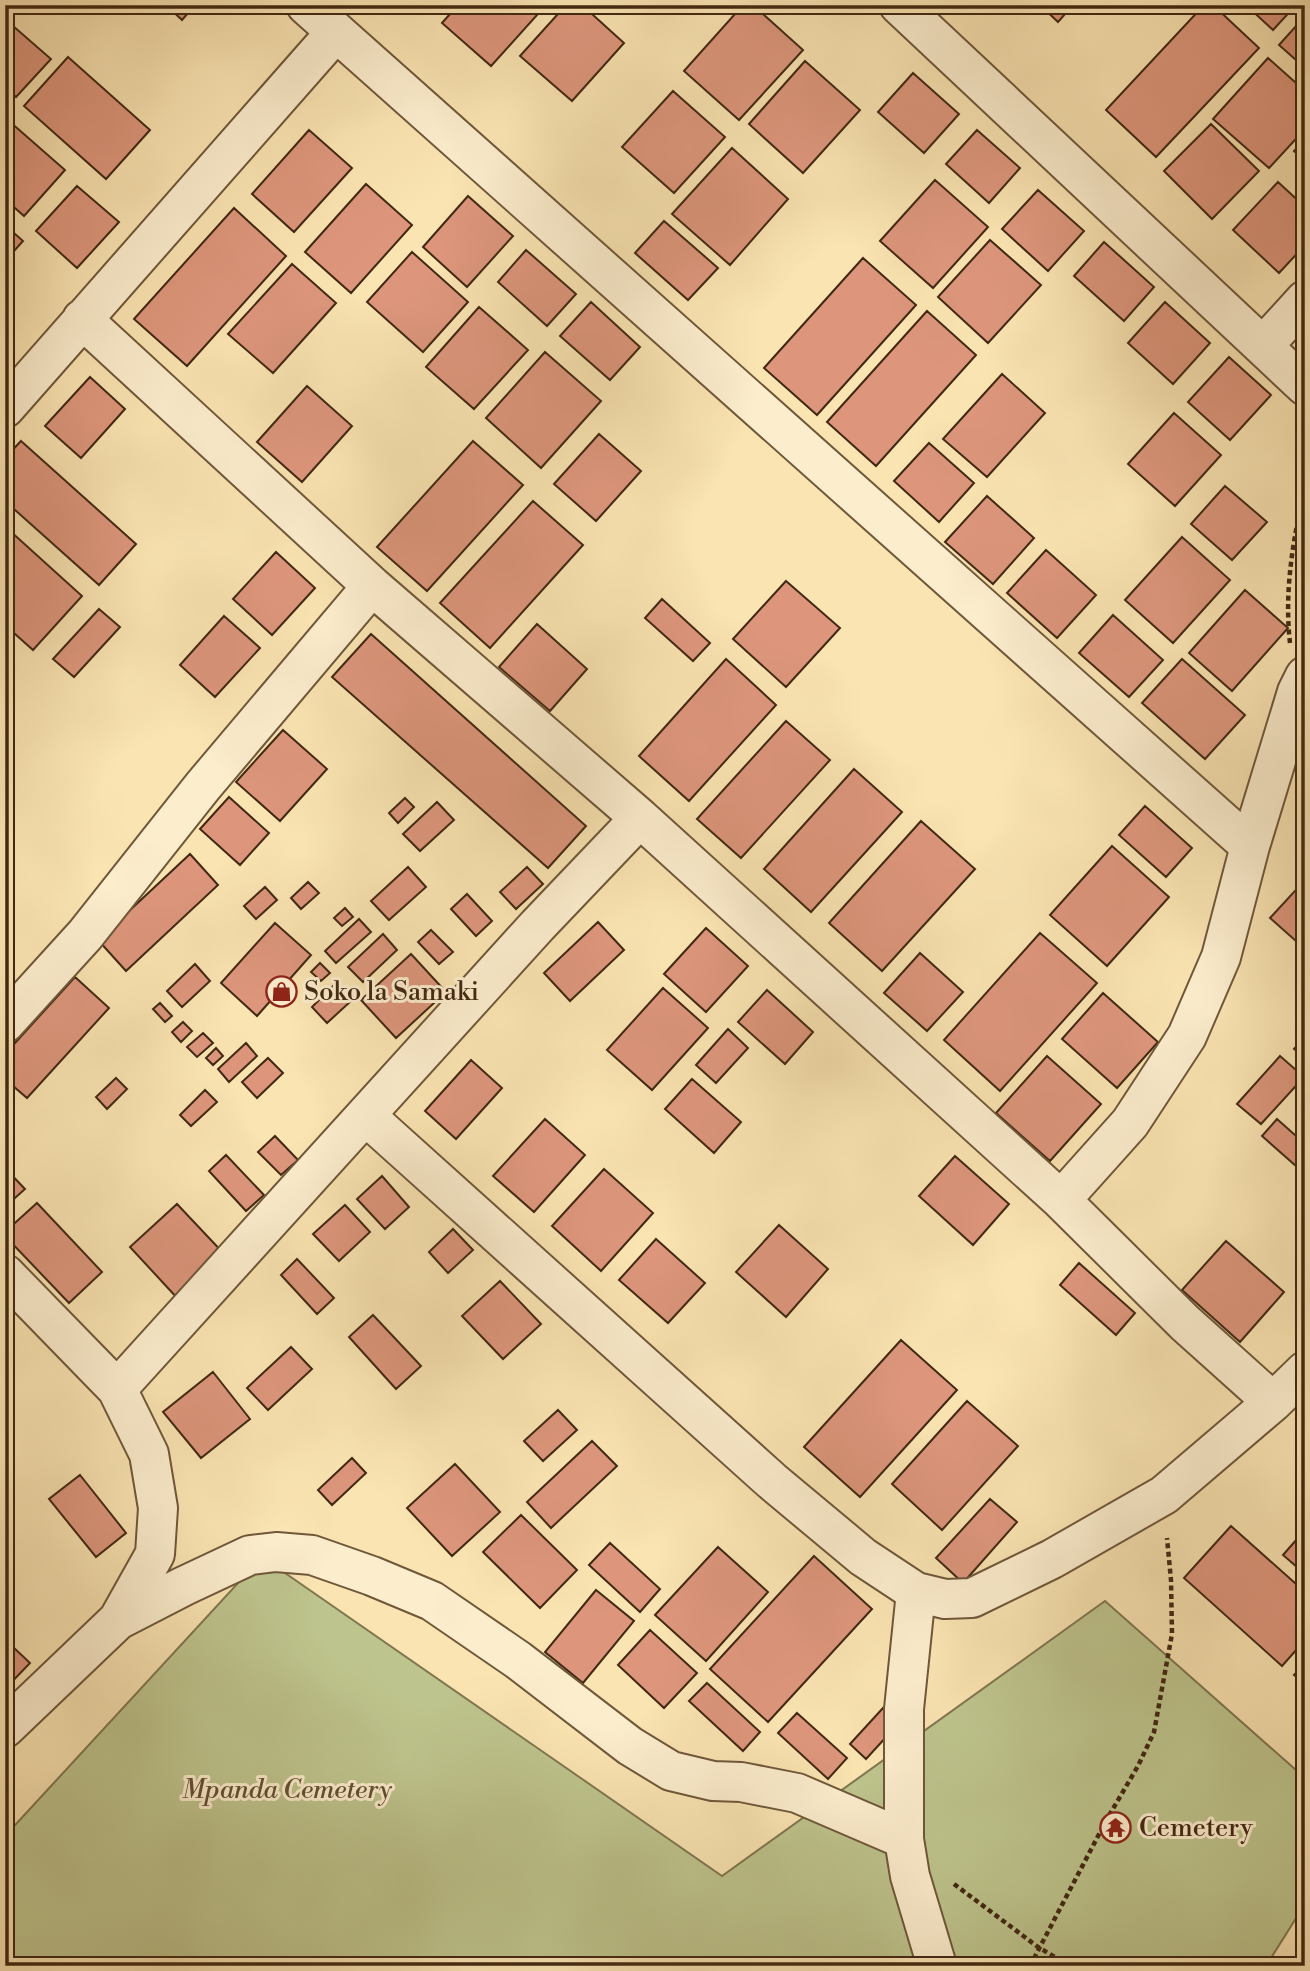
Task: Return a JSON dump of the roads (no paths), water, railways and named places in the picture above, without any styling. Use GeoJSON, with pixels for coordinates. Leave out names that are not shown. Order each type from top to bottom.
{"type":"FeatureCollection","features":[{"type":"Feature","properties":{"kind":"street"},"geometry":{"type":"LineString","coordinates":[[306,5],[1250,846]]}},
{"type":"Feature","properties":{"kind":"street"},"geometry":{"type":"LineString","coordinates":[[899,5],[1305,386]]}},
{"type":"Feature","properties":{"kind":"street"},"geometry":{"type":"LineString","coordinates":[[5,408],[337,32]]}},
{"type":"Feature","properties":{"kind":"street"},"geometry":{"type":"LineString","coordinates":[[1263,346],[1305,300]]}},
{"type":"Feature","properties":{"kind":"street"},"geometry":{"type":"LineString","coordinates":[[82,319],[372,586],[640,818],[1061,1200],[1185,1323],[1273,1402]]}},
{"type":"Feature","properties":{"kind":"street"},"geometry":{"type":"LineString","coordinates":[[5,1023],[85,935],[203,786],[372,586]]}},
{"type":"Feature","properties":{"kind":"street"},"geometry":{"type":"LineString","coordinates":[[1061,1200],[1130,1123],[1187,1035],[1221,957],[1250,846],[1301,684]]}},
{"type":"Feature","properties":{"kind":"street"},"geometry":{"type":"LineString","coordinates":[[117,1389],[538,925],[640,818]]}},
{"type":"Feature","properties":{"kind":"street"},"geometry":{"type":"LineString","coordinates":[[366,1116],[772,1481],[863,1557],[916,1592],[945,1599],[972,1598],[1052,1559],[1164,1495],[1273,1402],[1305,1371]]}},
{"type":"Feature","properties":{"kind":"street"},"geometry":{"type":"LineString","coordinates":[[5,1274],[117,1389],[149,1454],[158,1508],[155,1553],[118,1620]]}},
{"type":"Feature","properties":{"kind":"street"},"geometry":{"type":"LineString","coordinates":[[5,1728],[118,1620],[250,1555],[276,1552],[312,1555],[432,1601],[519,1660],[630,1746],[671,1771],[713,1781],[741,1782],[797,1793],[904,1839]]}},
{"type":"Feature","properties":{"kind":"street"},"geometry":{"type":"LineString","coordinates":[[916,1592],[904,1709],[904,1839],[910,1876],[937,1966]]}},
{"type":"Feature","properties":{"kind":"place","name":"Soko la Samaki"},"geometry":{"type":"Point","coordinates":[281,991]}},
{"type":"Feature","properties":{"kind":"place","name":"Cemetery"},"geometry":{"type":"Point","coordinates":[1116,1827]}},
{"type":"Feature","properties":{"kind":"park label","name":"Mpanda Cemetery"},"geometry":{"type":"Point","coordinates":[287,1789]}}]}
